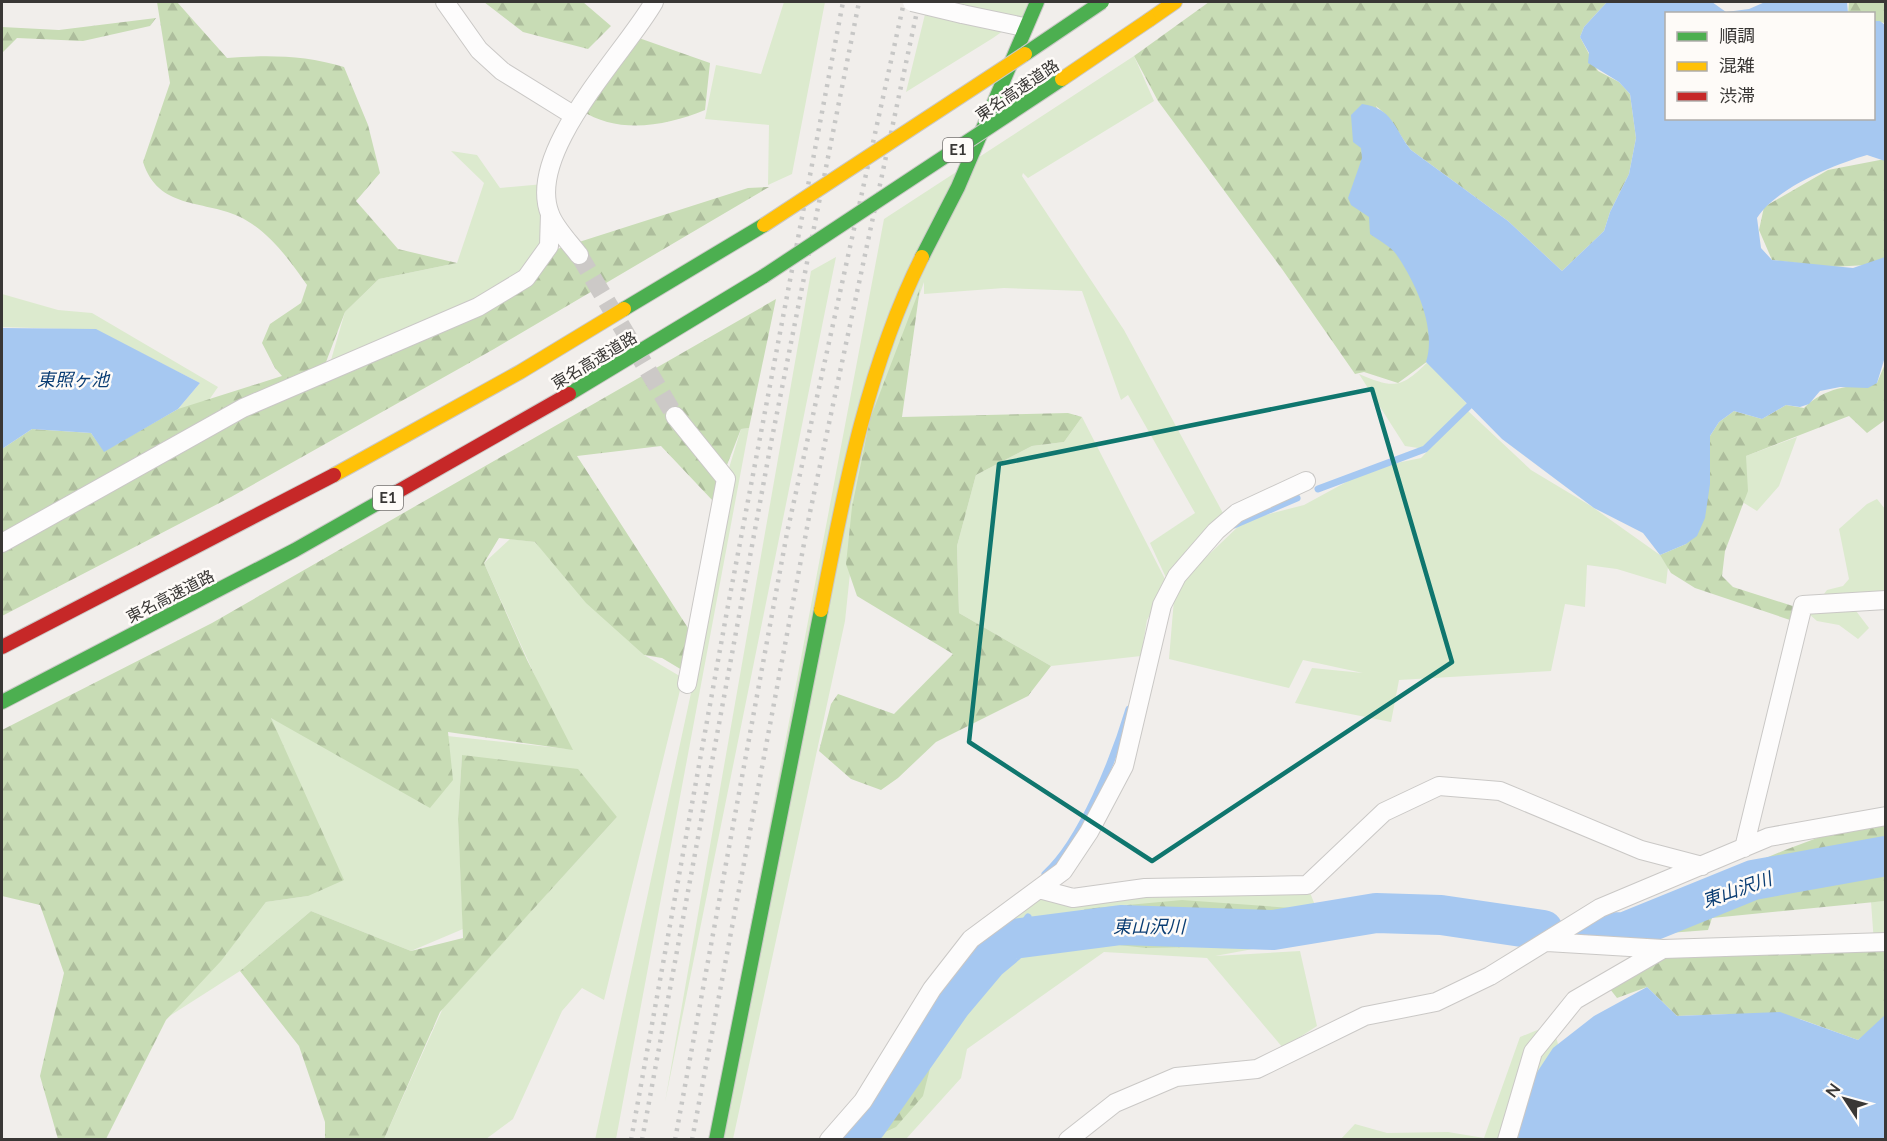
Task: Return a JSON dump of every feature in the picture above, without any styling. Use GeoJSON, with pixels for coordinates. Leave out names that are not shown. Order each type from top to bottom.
{"type":"FeatureCollection","features":[{"type":"Feature","properties":{"kind":"main road"},"geometry":{"type":"LineString","coordinates":[[716,1140],[838,522],[872,383],[918,266],[958,187],[1024,27],[1037,2]]}},
{"type":"Feature","properties":{"kind":"main road","name":"東名高速道路"},"geometry":{"type":"LineString","coordinates":[[2,646],[298,495],[520,372],[764,225],[941,111],[1102,2]]}},
{"type":"Feature","properties":{"kind":"main road","name":"東名高速道路"},"geometry":{"type":"LineString","coordinates":[[2,702],[295,550],[605,374],[764,276],[945,159],[1175,2]]}},
{"type":"Feature","properties":{"kind":"street"},"geometry":{"type":"LineString","coordinates":[[445,2],[479,50],[502,70],[573,115]]}},
{"type":"Feature","properties":{"kind":"street"},"geometry":{"type":"LineString","coordinates":[[2,543],[243,408],[487,301],[526,278],[549,246],[550,214],[544,184],[573,115],[643,21],[654,2]]}},
{"type":"Feature","properties":{"kind":"street"},"geometry":{"type":"LineString","coordinates":[[912,2],[1024,27]]}},
{"type":"Feature","properties":{"kind":"street"},"geometry":{"type":"LineString","coordinates":[[550,214],[579,255]]}},
{"type":"Feature","properties":{"kind":"street"},"geometry":{"type":"LineString","coordinates":[[675,416],[726,478],[687,684]]}},
{"type":"Feature","properties":{"kind":"street"},"geometry":{"type":"LineString","coordinates":[[829,1140],[863,1101],[932,988],[971,939],[1063,871],[1089,832],[1124,766],[1161,605],[1176,576],[1216,531],[1237,513],[1306,481]]}},
{"type":"Feature","properties":{"kind":"street"},"geometry":{"type":"LineString","coordinates":[[1744,848],[1803,605],[1886,600]]}},
{"type":"Feature","properties":{"kind":"street"},"geometry":{"type":"LineString","coordinates":[[1039,889],[1073,898],[1145,888],[1307,885],[1384,812],[1439,786],[1500,791],[1641,850],[1702,866]]}},
{"type":"Feature","properties":{"kind":"street"},"geometry":{"type":"LineString","coordinates":[[1068,1140],[1115,1103],[1176,1077],[1257,1069],[1365,1016],[1436,1002],[1490,976],[1599,908],[1769,837],[1886,816]]}},
{"type":"Feature","properties":{"kind":"street"},"geometry":{"type":"LineString","coordinates":[[1547,942],[1663,949],[1886,942]]}},
{"type":"Feature","properties":{"kind":"street"},"geometry":{"type":"LineString","coordinates":[[1507,1140],[1533,1052],[1575,1000],[1663,949]]}},
{"type":"Feature","properties":{"kind":"highlighted area"},"geometry":{"type":"Polygon","coordinates":[[[1372,389],[1452,662],[1152,861],[969,742],[999,464],[1372,389]]]}},
{"type":"Feature","properties":{"kind":"green space"},"geometry":{"type":"Polygon","coordinates":[[[157,2],[177,2],[227,58],[286,57],[315,60],[344,67],[368,125],[380,173],[356,201],[398,249],[457,263],[379,279],[345,312],[326,362],[472,316],[554,250],[748,188],[769,187],[494,349],[231,497],[2,616],[2,449],[32,429],[91,433],[104,451],[178,409],[282,376],[275,368],[262,343],[270,324],[301,303],[307,285],[277,246],[249,222],[224,211],[170,196],[150,177],[143,162],[170,83],[157,2]]]}},
{"type":"Feature","properties":{"kind":"green space"},"geometry":{"type":"Polygon","coordinates":[[[484,2],[583,2],[611,26],[588,49],[523,32],[484,2]]]}},
{"type":"Feature","properties":{"kind":"green space"},"geometry":{"type":"Polygon","coordinates":[[[784,2],[825,2],[792,174],[768,185],[769,125],[705,119],[716,65],[761,74],[784,2]]]}},
{"type":"Feature","properties":{"kind":"green space"},"geometry":{"type":"Polygon","coordinates":[[[928,2],[1035,2],[1033,10],[993,38],[906,92],[928,2]]]}},
{"type":"Feature","properties":{"kind":"green space"},"geometry":{"type":"Polygon","coordinates":[[[1209,2],[1607,2],[1584,27],[1580,37],[1598,71],[1619,82],[1630,94],[1636,138],[1629,174],[1610,212],[1604,231],[1562,271],[1508,221],[1411,150],[1392,122],[1376,106],[1425,274],[1432,358],[1398,383],[1364,372],[1355,374],[1282,269],[1158,101],[1134,56],[1209,2]]]}},
{"type":"Feature","properties":{"kind":"green space"},"geometry":{"type":"Polygon","coordinates":[[[1849,2],[1885,2],[1885,23],[1875,21],[1875,12],[1848,12],[1849,2]]]}},
{"type":"Feature","properties":{"kind":"green space"},"geometry":{"type":"Polygon","coordinates":[[[156,18],[150,26],[83,41],[17,38],[2,53],[2,27],[59,30],[156,18]]]}},
{"type":"Feature","properties":{"kind":"green space"},"geometry":{"type":"Polygon","coordinates":[[[636,37],[710,63],[705,110],[658,124],[626,125],[595,118],[581,110],[636,37]]]}},
{"type":"Feature","properties":{"kind":"green space"},"geometry":{"type":"Polygon","coordinates":[[[1134,56],[1154,101],[1028,178],[1023,173],[1022,176],[1124,330],[1224,515],[1168,582],[1150,543],[1195,513],[1128,395],[1121,400],[1082,291],[1004,288],[924,294],[924,282],[862,459],[845,621],[733,1139],[710,1140],[884,219],[1134,56]]]}},
{"type":"Feature","properties":{"kind":"green space"},"geometry":{"type":"Polygon","coordinates":[[[451,151],[477,155],[500,188],[544,184],[549,246],[522,276],[477,303],[331,360],[345,312],[379,279],[457,263],[484,183],[451,151]]]}},
{"type":"Feature","properties":{"kind":"green space"},"geometry":{"type":"Polygon","coordinates":[[[1885,159],[1885,264],[1831,267],[1772,260],[1759,230],[1764,207],[1828,170],[1885,159]]]}},
{"type":"Feature","properties":{"kind":"green space"},"geometry":{"type":"Polygon","coordinates":[[[836,257],[665,1102],[811,271],[836,257]]]}},
{"type":"Feature","properties":{"kind":"green space"},"geometry":{"type":"Polygon","coordinates":[[[920,288],[902,417],[1068,413],[1082,417],[1064,442],[1032,446],[976,475],[957,546],[959,613],[1051,666],[1028,696],[936,742],[898,778],[881,790],[851,779],[819,751],[831,704],[838,694],[894,714],[953,654],[857,596],[846,564],[852,507],[870,419],[920,288]]]}},
{"type":"Feature","properties":{"kind":"green space"},"geometry":{"type":"Polygon","coordinates":[[[2,294],[58,310],[92,313],[218,387],[200,413],[178,409],[200,383],[96,330],[2,327],[2,294]]]}},
{"type":"Feature","properties":{"kind":"green space"},"geometry":{"type":"Polygon","coordinates":[[[776,299],[749,428],[741,429],[713,501],[661,446],[577,456],[688,628],[682,670],[662,658],[644,655],[586,603],[535,542],[499,538],[484,563],[527,660],[573,750],[448,732],[453,780],[430,808],[271,718],[344,880],[308,896],[266,902],[221,961],[166,1020],[106,1139],[58,1139],[40,1076],[64,973],[40,905],[2,896],[2,730],[212,623],[776,299]]]}},
{"type":"Feature","properties":{"kind":"green space"},"geometry":{"type":"Polygon","coordinates":[[[1432,358],[1452,388],[1469,406],[1425,449],[1405,446],[1359,374],[1383,383],[1399,383],[1414,375],[1432,358]]]}},
{"type":"Feature","properties":{"kind":"green space"},"geometry":{"type":"Polygon","coordinates":[[[1885,364],[1885,420],[1867,433],[1849,416],[1746,456],[1748,491],[1725,551],[1722,576],[1733,587],[1802,609],[1793,621],[1695,588],[1671,573],[1660,555],[1686,544],[1710,476],[1710,436],[1719,422],[1734,411],[1762,419],[1786,405],[1804,408],[1829,392],[1877,383],[1885,364]]]}},
{"type":"Feature","properties":{"kind":"green space"},"geometry":{"type":"Polygon","coordinates":[[[1467,410],[1531,470],[1591,506],[1660,555],[1668,567],[1666,584],[1617,569],[1587,565],[1585,607],[1565,604],[1551,671],[1399,680],[1391,722],[1295,703],[1312,668],[1363,673],[1303,660],[1289,688],[1169,659],[1175,587],[1245,520],[1304,505],[1372,468],[1421,458],[1467,410]]]}},
{"type":"Feature","properties":{"kind":"green space"},"geometry":{"type":"Polygon","coordinates":[[[1082,417],[1167,583],[1147,620],[1141,656],[1051,666],[959,613],[957,546],[976,475],[1032,446],[1064,442],[1082,417]]]}},
{"type":"Feature","properties":{"kind":"green space"},"geometry":{"type":"Polygon","coordinates":[[[749,428],[616,1139],[595,1140],[694,679],[725,481],[741,429],[749,428]]]}},
{"type":"Feature","properties":{"kind":"green space"},"geometry":{"type":"Polygon","coordinates":[[[1797,437],[1779,486],[1757,511],[1744,503],[1746,456],[1797,437]]]}},
{"type":"Feature","properties":{"kind":"green space"},"geometry":{"type":"Polygon","coordinates":[[[1877,499],[1885,509],[1885,593],[1850,603],[1869,628],[1858,639],[1839,625],[1817,621],[1809,614],[1827,590],[1843,586],[1849,579],[1839,529],[1867,504],[1877,499]]]}},
{"type":"Feature","properties":{"kind":"green space"},"geometry":{"type":"Polygon","coordinates":[[[510,539],[535,542],[644,655],[683,678],[604,1000],[582,988],[562,1011],[513,1119],[486,1139],[384,1139],[443,1008],[617,817],[462,755],[458,819],[463,929],[411,951],[311,911],[240,971],[168,1017],[225,955],[266,902],[308,896],[271,717],[568,749],[484,563],[510,539]]]}},
{"type":"Feature","properties":{"kind":"green space"},"geometry":{"type":"Polygon","coordinates":[[[462,755],[578,769],[617,817],[440,1012],[384,1139],[325,1139],[325,1122],[299,1046],[240,971],[311,911],[411,951],[463,938],[458,819],[462,755]]]}},
{"type":"Feature","properties":{"kind":"green space"},"geometry":{"type":"Polygon","coordinates":[[[1885,816],[1885,901],[1712,918],[1708,930],[1591,939],[1596,929],[1785,850],[1868,819],[1885,816]]]}},
{"type":"Feature","properties":{"kind":"green space"},"geometry":{"type":"Polygon","coordinates":[[[1307,885],[1324,928],[1308,939],[1215,956],[1300,951],[1317,1026],[1283,1048],[1207,958],[1104,952],[967,1049],[961,1078],[906,1139],[829,1140],[971,939],[1039,889],[1073,898],[1307,885]]]}},
{"type":"Feature","properties":{"kind":"green space"},"geometry":{"type":"Polygon","coordinates":[[[1182,900],[1292,908],[1307,919],[1240,946],[1146,948],[1100,943],[1084,909],[1182,900]]]}},
{"type":"Feature","properties":{"kind":"green space"},"geometry":{"type":"Polygon","coordinates":[[[1885,901],[1885,942],[1874,943],[1871,902],[1885,901]]]}},
{"type":"Feature","properties":{"kind":"green space"},"geometry":{"type":"Polygon","coordinates":[[[1885,947],[1885,1018],[1858,1040],[1800,1019],[1729,1014],[1677,1016],[1647,987],[1617,998],[1603,980],[1665,949],[1885,947]]]}},
{"type":"Feature","properties":{"kind":"green space"},"geometry":{"type":"Polygon","coordinates":[[[944,1013],[923,1096],[896,1127],[870,1139],[830,1140],[944,1013]]]}},
{"type":"Feature","properties":{"kind":"green space"},"geometry":{"type":"Polygon","coordinates":[[[1552,1024],[1558,1044],[1528,1125],[1527,1139],[1340,1140],[1355,1124],[1387,1133],[1448,1132],[1484,1138],[1520,1037],[1552,1024]]]}},
{"type":"Feature","properties":{"kind":"water"},"geometry":{"type":"Polygon","coordinates":[[[1607,2],[1712,2],[1726,12],[1665,12],[1665,120],[1875,120],[1875,21],[1880,21],[1885,25],[1885,161],[1867,155],[1822,171],[1777,197],[1757,218],[1761,248],[1772,260],[1853,268],[1885,257],[1885,357],[1877,383],[1868,388],[1840,387],[1820,391],[1809,404],[1800,407],[1786,405],[1762,419],[1734,411],[1719,422],[1710,436],[1710,484],[1705,518],[1697,536],[1686,544],[1660,555],[1643,533],[1594,508],[1502,439],[1426,362],[1429,335],[1417,291],[1396,254],[1370,234],[1369,217],[1351,205],[1348,198],[1362,158],[1361,148],[1353,142],[1351,115],[1362,104],[1372,106],[1387,115],[1411,150],[1508,221],[1562,271],[1604,231],[1610,212],[1629,174],[1636,138],[1630,94],[1619,82],[1588,63],[1589,53],[1580,37],[1584,27],[1607,2]]]}},
{"type":"Feature","properties":{"kind":"water"},"geometry":{"type":"Polygon","coordinates":[[[1765,2],[1847,2],[1848,12],[1726,12],[1749,9],[1765,2]]]}},
{"type":"Feature","properties":{"kind":"water","name":"東照ヶ池"},"geometry":{"type":"Polygon","coordinates":[[[2,328],[96,329],[200,383],[178,409],[104,452],[91,433],[32,429],[2,449],[2,328]]]}},
{"type":"Feature","properties":{"kind":"water"},"geometry":{"type":"Polygon","coordinates":[[[1647,987],[1677,1016],[1780,1012],[1858,1040],[1885,1015],[1885,1139],[1518,1140],[1520,1098],[1553,1048],[1594,1016],[1647,987]]]}},
{"type":"Feature","properties":{"kind":"waterway"},"geometry":{"type":"LineString","coordinates":[[1318,489],[1425,449],[1469,406]]}},
{"type":"Feature","properties":{"kind":"waterway"},"geometry":{"type":"LineString","coordinates":[[1234,525],[1297,498]]}},
{"type":"Feature","properties":{"kind":"waterway"},"geometry":{"type":"LineString","coordinates":[[1045,874],[1072,841],[1096,797],[1129,709]]}},
{"type":"Feature","properties":{"kind":"waterway","name":"東山沢川"},"geometry":{"type":"LineString","coordinates":[[1591,933],[1625,932],[1753,880],[1886,856]]}},
{"type":"Feature","properties":{"kind":"waterway","name":"東山沢川"},"geometry":{"type":"LineString","coordinates":[[850,1140],[867,1124],[951,1004],[988,960],[1013,939],[1121,925],[1273,930],[1376,913],[1441,915],[1543,930]]}},
{"type":"Feature","properties":{"kind":"waterway"},"geometry":{"type":"LineString","coordinates":[[1013,939],[1028,917]]}},
{"type":"Feature","properties":{"kind":"tunnel"},"geometry":{"type":"LineString","coordinates":[[579,255],[675,416]]}},
{"type":"Feature","properties":{"kind":"railway"},"geometry":{"type":"LineString","coordinates":[[631,1140],[727,611],[843,2]]}},
{"type":"Feature","properties":{"kind":"railway"},"geometry":{"type":"LineString","coordinates":[[642,1140],[771,443],[859,2]]}},
{"type":"Feature","properties":{"kind":"railway"},"geometry":{"type":"LineString","coordinates":[[675,1140],[787,533],[904,2]]}},
{"type":"Feature","properties":{"kind":"railway"},"geometry":{"type":"LineString","coordinates":[[692,1140],[809,517],[919,2]]}},
{"type":"Feature","properties":{"kind":"traffic: fast"},"geometry":{"type":"LineString","coordinates":[[922,257],[958,187],[1037,2]]}},
{"type":"Feature","properties":{"kind":"traffic: fast"},"geometry":{"type":"LineString","coordinates":[[1025,54],[1102,2]]}},
{"type":"Feature","properties":{"kind":"traffic: fast"},"geometry":{"type":"LineString","coordinates":[[764,276],[1062,79]]}},
{"type":"Feature","properties":{"kind":"traffic: fast"},"geometry":{"type":"LineString","coordinates":[[624,309],[764,225]]}},
{"type":"Feature","properties":{"kind":"traffic: fast"},"geometry":{"type":"LineString","coordinates":[[569,394],[764,276]]}},
{"type":"Feature","properties":{"kind":"traffic: fast"},"geometry":{"type":"LineString","coordinates":[[2,702],[295,550],[397,492]]}},
{"type":"Feature","properties":{"kind":"traffic: fast"},"geometry":{"type":"LineString","coordinates":[[716,1140],[821,610]]}},
{"type":"Feature","properties":{"kind":"traffic: slow"},"geometry":{"type":"LineString","coordinates":[[1149,20],[1175,2]]}},
{"type":"Feature","properties":{"kind":"traffic: slow"},"geometry":{"type":"LineString","coordinates":[[1062,79],[1149,20]]}},
{"type":"Feature","properties":{"kind":"traffic: slow"},"geometry":{"type":"LineString","coordinates":[[764,225],[1025,54]]}},
{"type":"Feature","properties":{"kind":"traffic: slow"},"geometry":{"type":"LineString","coordinates":[[821,610],[849,475],[872,386],[886,342],[922,257]]}},
{"type":"Feature","properties":{"kind":"traffic: slow"},"geometry":{"type":"LineString","coordinates":[[334,475],[520,372],[624,309]]}},
{"type":"Feature","properties":{"kind":"traffic: jam"},"geometry":{"type":"LineString","coordinates":[[397,492],[569,394]]}},
{"type":"Feature","properties":{"kind":"traffic: jam"},"geometry":{"type":"LineString","coordinates":[[2,647],[334,475]]}}]}
